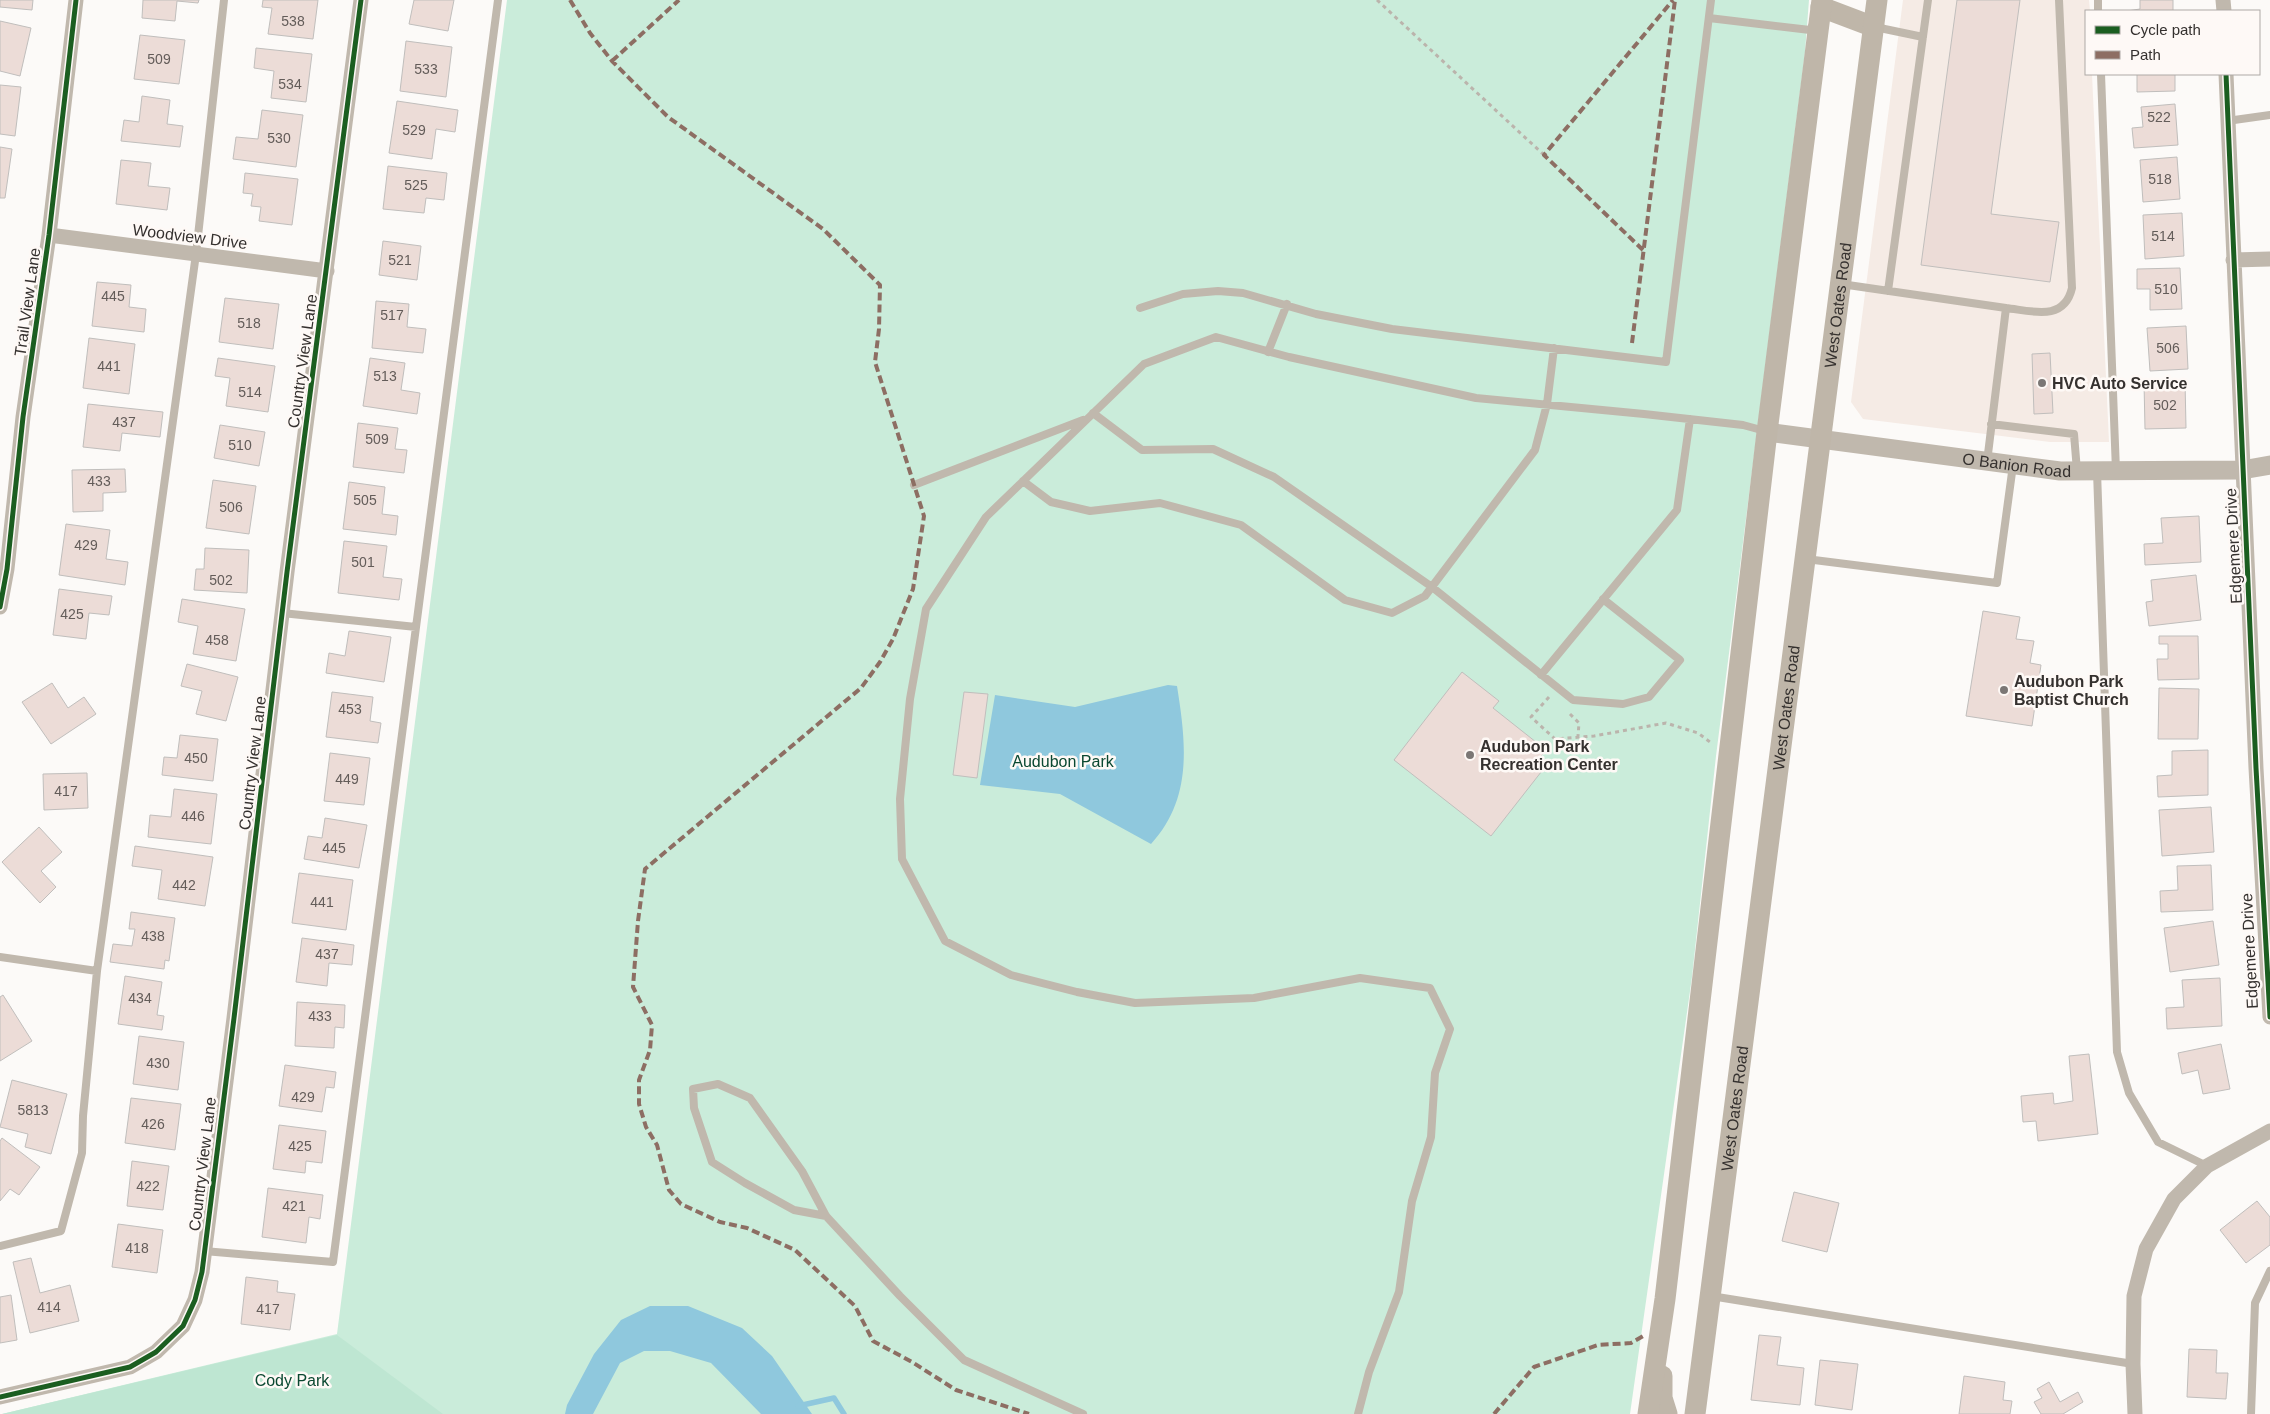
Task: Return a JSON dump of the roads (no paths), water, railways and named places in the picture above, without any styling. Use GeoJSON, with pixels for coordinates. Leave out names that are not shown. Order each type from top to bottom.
{"type":"FeatureCollection","features":[{"type":"Feature","properties":{"kind":"main road","name":"West Oates Road"},"geometry":{"type":"LineString","coordinates":[[1694,1414],[1822,439],[1877,0]]}},
{"type":"Feature","properties":{"kind":"main road"},"geometry":{"type":"LineString","coordinates":[[1648,1414],[1665,1299],[1819,2],[1874,27]]}},
{"type":"Feature","properties":{"kind":"main road"},"geometry":{"type":"LineString","coordinates":[[1665,1299],[1662,1389],[1667,1414]]}},
{"type":"Feature","properties":{"kind":"street","name":"Trail View Lane"},"geometry":{"type":"LineString","coordinates":[[0,607],[7,569],[24,417],[49,235],[76,0]]}},
{"type":"Feature","properties":{"kind":"street","name":"Country View Lane"},"geometry":{"type":"LineString","coordinates":[[0,1397],[130,1367],[156,1352],[184,1326],[195,1300],[204,1250],[234,1018],[282,613],[361,0]]}},
{"type":"Feature","properties":{"kind":"street","name":"Edgemere Drive"},"geometry":{"type":"LineString","coordinates":[[2226,75],[2242,470],[2263,768],[2270,1016]]}},
{"type":"Feature","properties":{"kind":"street","name":"Woodview Drive"},"geometry":{"type":"LineString","coordinates":[[49,235],[327,271]]}},
{"type":"Feature","properties":{"kind":"street"},"geometry":{"type":"LineString","coordinates":[[2233,260],[2270,259]]}},
{"type":"Feature","properties":{"kind":"street","name":"O Banion Road"},"geometry":{"type":"LineString","coordinates":[[1767,432],[2060,471],[2242,470],[2270,465]]}},
{"type":"Feature","properties":{"kind":"street"},"geometry":{"type":"LineString","coordinates":[[2136,1414],[2133,1364],[2134,1296],[2146,1249],[2174,1199],[2207,1166],[2270,1130]]}},
{"type":"Feature","properties":{"kind":"lane"},"geometry":{"type":"LineString","coordinates":[[0,1246],[61,1231],[82,1153],[83,1116],[98,971],[196,254],[224,0]]}},
{"type":"Feature","properties":{"kind":"lane"},"geometry":{"type":"LineString","coordinates":[[204,1250],[333,1262],[498,0]]}},
{"type":"Feature","properties":{"kind":"lane"},"geometry":{"type":"LineString","coordinates":[[1140,308],[1183,294],[1218,291],[1243,293],[1316,314],[1392,328],[1666,362],[1711,0]]}},
{"type":"Feature","properties":{"kind":"lane"},"geometry":{"type":"LineString","coordinates":[[1888,290],[1928,0]]}},
{"type":"Feature","properties":{"kind":"lane"},"geometry":{"type":"LineString","coordinates":[[1841,284],[2006,308],[2049,312],[2063,307],[2067,302],[2072,288],[2059,0]]}},
{"type":"Feature","properties":{"kind":"lane"},"geometry":{"type":"LineString","coordinates":[[1709,18],[1810,30],[1819,2]]}},
{"type":"Feature","properties":{"kind":"lane"},"geometry":{"type":"LineString","coordinates":[[1874,27],[1922,37]]}},
{"type":"Feature","properties":{"kind":"lane"},"geometry":{"type":"LineString","coordinates":[[2101,75],[2116,472]]}},
{"type":"Feature","properties":{"kind":"lane"},"geometry":{"type":"LineString","coordinates":[[2227,121],[2270,115]]}},
{"type":"Feature","properties":{"kind":"lane"},"geometry":{"type":"LineString","coordinates":[[1268,352],[1286,304]]}},
{"type":"Feature","properties":{"kind":"lane"},"geometry":{"type":"LineString","coordinates":[[1987,462],[2006,308]]}},
{"type":"Feature","properties":{"kind":"lane"},"geometry":{"type":"LineString","coordinates":[[1358,1414],[1369,1372],[1399,1292],[1412,1201],[1431,1138],[1435,1073],[1450,1029],[1430,988],[1360,978],[1254,998],[1135,1003],[1077,992],[1010,975],[945,941],[902,860],[900,800],[910,699],[926,609],[986,517],[1144,364],[1216,337],[1268,352],[1476,398],[1743,425],[1767,432]]}},
{"type":"Feature","properties":{"kind":"lane"},"geometry":{"type":"LineString","coordinates":[[1023,481],[1051,502],[1090,510],[1160,503],[1241,525],[1345,600],[1392,613],[1425,596],[1535,450],[1547,404],[1554,348]]}},
{"type":"Feature","properties":{"kind":"lane"},"geometry":{"type":"LineString","coordinates":[[914,485],[1090,416]]}},
{"type":"Feature","properties":{"kind":"lane"},"geometry":{"type":"LineString","coordinates":[[1090,416],[1142,450],[1213,449],[1274,477],[1432,587],[1573,700],[1623,704],[1649,697],[1680,660],[1604,599]]}},
{"type":"Feature","properties":{"kind":"lane"},"geometry":{"type":"LineString","coordinates":[[1542,675],[1677,510],[1690,419]]}},
{"type":"Feature","properties":{"kind":"lane"},"geometry":{"type":"LineString","coordinates":[[1991,424],[2074,434],[2077,471]]}},
{"type":"Feature","properties":{"kind":"lane"},"geometry":{"type":"LineString","coordinates":[[1806,559],[1998,583],[2013,465]]}},
{"type":"Feature","properties":{"kind":"lane"},"geometry":{"type":"LineString","coordinates":[[2097,471],[2117,1052],[2129,1093],[2158,1142],[2207,1166]]}},
{"type":"Feature","properties":{"kind":"lane"},"geometry":{"type":"LineString","coordinates":[[282,613],[416,627]]}},
{"type":"Feature","properties":{"kind":"lane"},"geometry":{"type":"LineString","coordinates":[[0,957],[98,971]]}},
{"type":"Feature","properties":{"kind":"lane"},"geometry":{"type":"LineString","coordinates":[[826,1216],[794,1210],[745,1184],[712,1162],[694,1108],[693,1089],[718,1084],[750,1098],[802,1171],[826,1216],[900,1296],[964,1360],[1083,1414]]}},
{"type":"Feature","properties":{"kind":"lane"},"geometry":{"type":"LineString","coordinates":[[2251,1414],[2255,1302],[2270,1271]]}},
{"type":"Feature","properties":{"kind":"lane"},"geometry":{"type":"LineString","coordinates":[[1710,1296],[2133,1364]]}},
{"type":"Feature","properties":{"kind":"water"},"geometry":{"type":"Polygon","coordinates":[[[1168,685],[1177,686],[1183,728],[1183,769],[1180,789],[1174,808],[1165,826],[1151,844],[1060,794],[980,785],[995,695],[1075,707],[1168,685]]]}},
{"type":"Feature","properties":{"kind":"water"},"geometry":{"type":"Polygon","coordinates":[[[650,1306],[688,1306],[742,1328],[772,1356],[812,1414],[761,1414],[711,1363],[670,1351],[644,1351],[620,1363],[593,1414],[565,1414],[567,1405],[594,1354],[621,1320],[650,1306]]]}},
{"type":"Feature","properties":{"kind":"waterway"},"geometry":{"type":"LineString","coordinates":[[798,1406],[834,1398],[844,1414]]}},
{"type":"Feature","properties":{"kind":"place","name":"HVC Auto Service"},"geometry":{"type":"Point","coordinates":[2042,383]}},
{"type":"Feature","properties":{"kind":"place","name":"Audubon Park Baptist Church"},"geometry":{"type":"Point","coordinates":[2004,690]}},
{"type":"Feature","properties":{"kind":"place","name":"Audubon Park Recreation Center"},"geometry":{"type":"Point","coordinates":[1470,755]}},
{"type":"Feature","properties":{"kind":"park label","name":"Audubon Park"},"geometry":{"type":"Point","coordinates":[1063,761]}},
{"type":"Feature","properties":{"kind":"park label","name":"Cody Park"},"geometry":{"type":"Point","coordinates":[292,1380]}}]}
